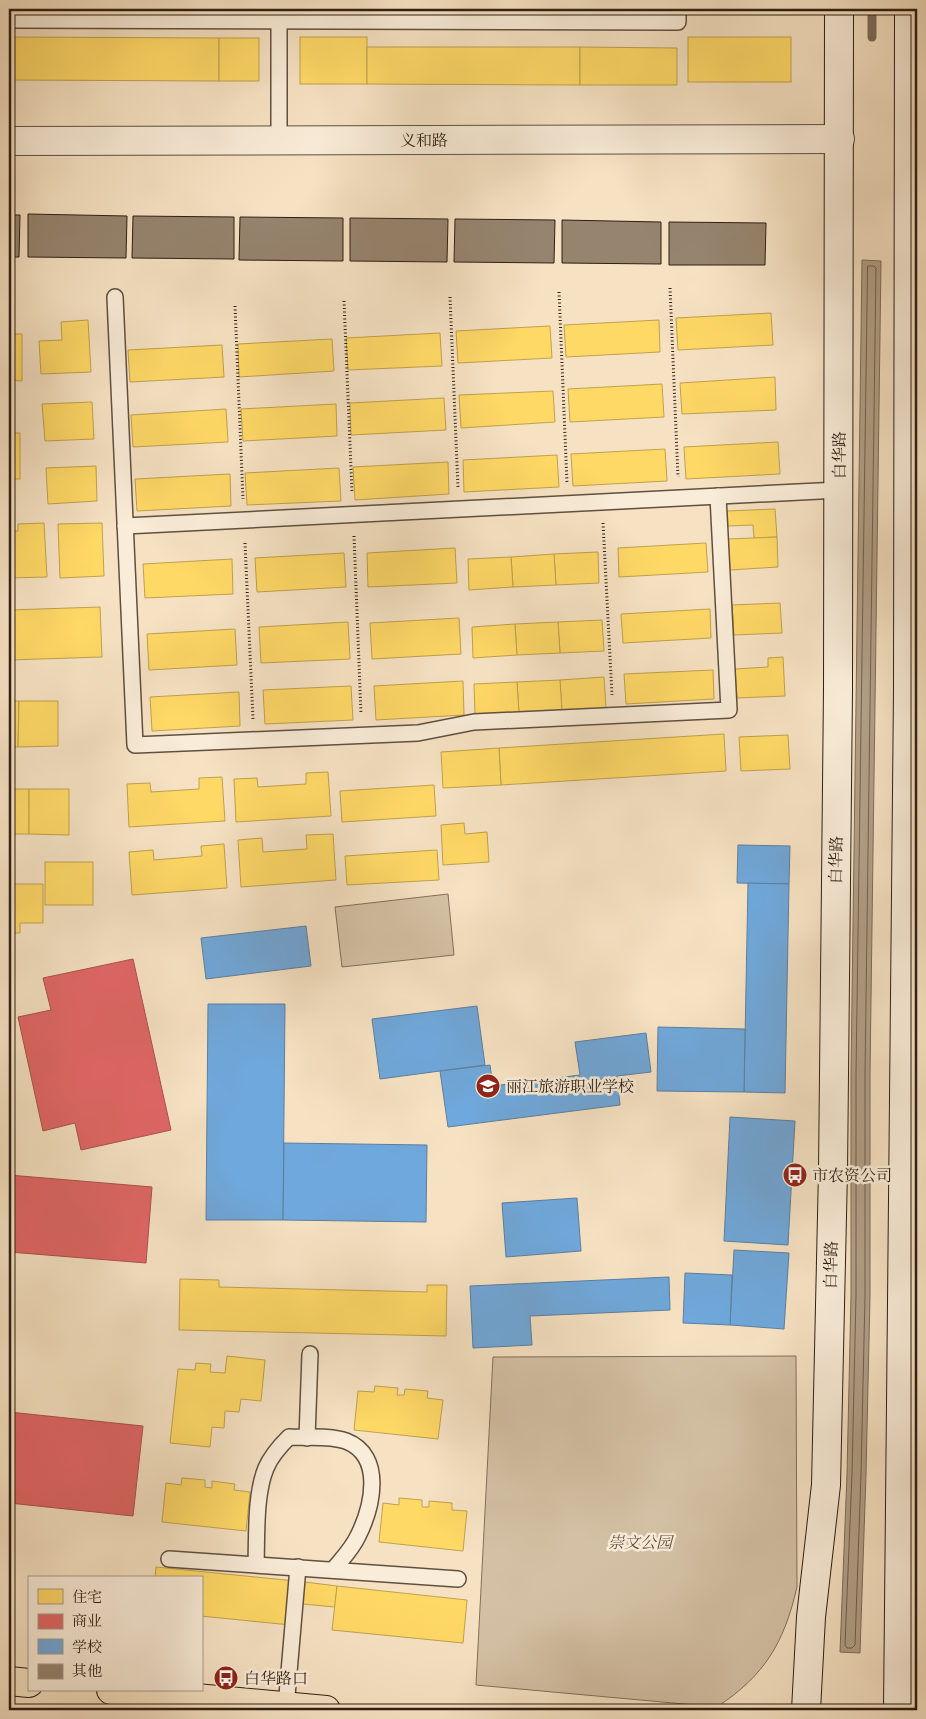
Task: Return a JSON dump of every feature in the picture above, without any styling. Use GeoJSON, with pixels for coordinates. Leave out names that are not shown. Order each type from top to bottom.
{"type":"FeatureCollection","features":[{"type":"Feature","properties":{"kind":"highway"},"geometry":{"type":"LineString","coordinates":[[9,1681],[28,1683]]}},
{"type":"Feature","properties":{"kind":"highway"},"geometry":{"type":"LineString","coordinates":[[132,1692],[326,1710]]}},
{"type":"Feature","properties":{"kind":"main road","name":"白华路"},"geometry":{"type":"LineString","coordinates":[[806,1710],[812,1617],[826,1485],[833,1171],[839,490],[839,9]]}},
{"type":"Feature","properties":{"kind":"main road"},"geometry":{"type":"LineString","coordinates":[[898,1710],[912,766],[913,98],[908,9]]}},
{"type":"Feature","properties":{"kind":"main road","name":"义和路"},"geometry":{"type":"LineString","coordinates":[[9,141],[840,139]]}},
{"type":"Feature","properties":{"kind":"lane"},"geometry":{"type":"LineString","coordinates":[[9,20],[27,14],[548,15],[678,22],[678,9]]}},
{"type":"Feature","properties":{"kind":"lane"},"geometry":{"type":"LineString","coordinates":[[279,15],[279,140]]}},
{"type":"Feature","properties":{"kind":"lane"},"geometry":{"type":"LineString","coordinates":[[115,297],[135,745],[418,733],[474,722],[729,710],[718,496]]}},
{"type":"Feature","properties":{"kind":"lane"},"geometry":{"type":"LineString","coordinates":[[125,526],[839,490]]}},
{"type":"Feature","properties":{"kind":"lane"},"geometry":{"type":"LineString","coordinates":[[307,1438],[310,1354]]}},
{"type":"Feature","properties":{"kind":"lane"},"geometry":{"type":"LineString","coordinates":[[256,1564],[260,1492],[267,1467],[273,1455],[289,1436],[336,1439],[346,1441],[355,1446],[366,1459],[373,1480],[365,1519],[354,1543],[332,1570]]}},
{"type":"Feature","properties":{"kind":"lane"},"geometry":{"type":"LineString","coordinates":[[169,1559],[458,1579]]}},
{"type":"Feature","properties":{"kind":"lane"},"geometry":{"type":"LineString","coordinates":[[286,1706],[298,1567]]}},
{"type":"Feature","properties":{"kind":"path"},"geometry":{"type":"LineString","coordinates":[[670,288],[679,498]]}},
{"type":"Feature","properties":{"kind":"path"},"geometry":{"type":"LineString","coordinates":[[559,292],[568,504]]}},
{"type":"Feature","properties":{"kind":"path"},"geometry":{"type":"LineString","coordinates":[[450,297],[459,509]]}},
{"type":"Feature","properties":{"kind":"path"},"geometry":{"type":"LineString","coordinates":[[602,502],[613,715]]}},
{"type":"Feature","properties":{"kind":"green space"},"geometry":{"type":"Polygon","coordinates":[[[448,894],[454,955],[342,967],[335,907],[448,894]]]}},
{"type":"Feature","properties":{"kind":"green space","name":"崇文公园"},"geometry":{"type":"Polygon","coordinates":[[[796,1356],[797,1587],[786,1625],[779,1641],[760,1670],[748,1683],[717,1707],[476,1685],[493,1357],[796,1356]]]}},
{"type":"Feature","properties":{"kind":"water"},"geometry":{"type":"Polygon","coordinates":[[[862,260],[881,261],[870,1075],[870,1296],[860,1653],[840,1652],[847,1474],[851,1295],[851,1075],[862,260]]]}},
{"type":"Feature","properties":{"kind":"building: 住宅"},"geometry":{"type":"Polygon","coordinates":[[[9,37],[219,38],[219,81],[9,80],[9,37]]]}},
{"type":"Feature","properties":{"kind":"building: 住宅"},"geometry":{"type":"Polygon","coordinates":[[[300,37],[367,37],[367,84],[300,84],[300,37]]]}},
{"type":"Feature","properties":{"kind":"building: 住宅"},"geometry":{"type":"Polygon","coordinates":[[[688,37],[791,37],[791,82],[688,82],[688,37]]]}},
{"type":"Feature","properties":{"kind":"building: 住宅"},"geometry":{"type":"Polygon","coordinates":[[[219,38],[259,38],[259,81],[219,81],[219,38]]]}},
{"type":"Feature","properties":{"kind":"building: 住宅"},"geometry":{"type":"Polygon","coordinates":[[[367,47],[580,47],[580,85],[367,84],[367,47]]]}},
{"type":"Feature","properties":{"kind":"building: 住宅"},"geometry":{"type":"Polygon","coordinates":[[[580,47],[677,48],[677,85],[580,85],[580,47]]]}},
{"type":"Feature","properties":{"kind":"building: 住宅"},"geometry":{"type":"Polygon","coordinates":[[[771,313],[773,345],[678,350],[676,318],[771,313]]]}},
{"type":"Feature","properties":{"kind":"building: 住宅"},"geometry":{"type":"Polygon","coordinates":[[[88,320],[91,372],[41,374],[39,341],[62,340],[61,322],[88,320]]]}},
{"type":"Feature","properties":{"kind":"building: 住宅"},"geometry":{"type":"Polygon","coordinates":[[[659,320],[660,352],[566,357],[564,325],[659,320]]]}},
{"type":"Feature","properties":{"kind":"building: 住宅"},"geometry":{"type":"Polygon","coordinates":[[[550,326],[552,358],[458,363],[456,331],[550,326]]]}},
{"type":"Feature","properties":{"kind":"building: 住宅"},"geometry":{"type":"Polygon","coordinates":[[[440,333],[442,366],[348,370],[346,338],[440,333]]]}},
{"type":"Feature","properties":{"kind":"building: 住宅"},"geometry":{"type":"Polygon","coordinates":[[[9,334],[22,334],[22,381],[9,380],[9,334]]]}},
{"type":"Feature","properties":{"kind":"building: 住宅"},"geometry":{"type":"Polygon","coordinates":[[[332,339],[334,371],[239,377],[238,344],[332,339]]]}},
{"type":"Feature","properties":{"kind":"building: 住宅"},"geometry":{"type":"Polygon","coordinates":[[[222,345],[224,377],[130,382],[128,350],[222,345]]]}},
{"type":"Feature","properties":{"kind":"building: 住宅"},"geometry":{"type":"Polygon","coordinates":[[[775,377],[776,410],[682,414],[680,383],[775,377]]]}},
{"type":"Feature","properties":{"kind":"building: 住宅"},"geometry":{"type":"Polygon","coordinates":[[[662,384],[664,417],[570,422],[568,389],[662,384]]]}},
{"type":"Feature","properties":{"kind":"building: 住宅"},"geometry":{"type":"Polygon","coordinates":[[[553,391],[555,422],[461,428],[459,395],[553,391]]]}},
{"type":"Feature","properties":{"kind":"building: 住宅"},"geometry":{"type":"Polygon","coordinates":[[[444,398],[446,430],[351,435],[350,403],[444,398]]]}},
{"type":"Feature","properties":{"kind":"building: 住宅"},"geometry":{"type":"Polygon","coordinates":[[[92,402],[94,439],[45,441],[42,404],[92,402]]]}},
{"type":"Feature","properties":{"kind":"building: 住宅"},"geometry":{"type":"Polygon","coordinates":[[[336,404],[337,436],[243,441],[241,409],[336,404]]]}},
{"type":"Feature","properties":{"kind":"building: 住宅"},"geometry":{"type":"Polygon","coordinates":[[[226,409],[228,442],[133,447],[131,415],[226,409]]]}},
{"type":"Feature","properties":{"kind":"building: 住宅"},"geometry":{"type":"Polygon","coordinates":[[[9,433],[20,433],[20,479],[9,479],[9,433]]]}},
{"type":"Feature","properties":{"kind":"building: 住宅"},"geometry":{"type":"Polygon","coordinates":[[[778,442],[780,474],[686,479],[684,447],[778,442]]]}},
{"type":"Feature","properties":{"kind":"building: 住宅"},"geometry":{"type":"Polygon","coordinates":[[[665,449],[667,481],[573,486],[571,454],[665,449]]]}},
{"type":"Feature","properties":{"kind":"building: 住宅"},"geometry":{"type":"Polygon","coordinates":[[[557,455],[559,487],[464,492],[463,460],[557,455]]]}},
{"type":"Feature","properties":{"kind":"building: 住宅"},"geometry":{"type":"Polygon","coordinates":[[[448,462],[449,494],[355,500],[353,467],[448,462]]]}},
{"type":"Feature","properties":{"kind":"building: 住宅"},"geometry":{"type":"Polygon","coordinates":[[[96,466],[97,501],[48,504],[46,468],[96,466]]]}},
{"type":"Feature","properties":{"kind":"building: 住宅"},"geometry":{"type":"Polygon","coordinates":[[[339,468],[341,501],[247,505],[245,473],[339,468]]]}},
{"type":"Feature","properties":{"kind":"building: 住宅"},"geometry":{"type":"Polygon","coordinates":[[[230,474],[231,506],[137,511],[135,479],[230,474]]]}},
{"type":"Feature","properties":{"kind":"building: 住宅"},"geometry":{"type":"Polygon","coordinates":[[[775,509],[777,537],[754,538],[753,525],[728,526],[727,511],[775,509]]]}},
{"type":"Feature","properties":{"kind":"building: 住宅"},"geometry":{"type":"Polygon","coordinates":[[[44,523],[47,577],[9,578],[9,532],[18,531],[18,524],[44,523]]]}},
{"type":"Feature","properties":{"kind":"building: 住宅"},"geometry":{"type":"Polygon","coordinates":[[[102,523],[104,576],[60,578],[58,524],[102,523]]]}},
{"type":"Feature","properties":{"kind":"building: 住宅"},"geometry":{"type":"Polygon","coordinates":[[[777,537],[778,567],[730,570],[728,539],[777,537]]]}},
{"type":"Feature","properties":{"kind":"building: 住宅"},"geometry":{"type":"Polygon","coordinates":[[[706,543],[708,572],[619,577],[618,548],[706,543]]]}},
{"type":"Feature","properties":{"kind":"building: 住宅"},"geometry":{"type":"Polygon","coordinates":[[[455,548],[457,583],[368,587],[367,553],[455,548]]]}},
{"type":"Feature","properties":{"kind":"building: 住宅"},"geometry":{"type":"Polygon","coordinates":[[[598,552],[599,583],[556,585],[554,554],[598,552]]]}},
{"type":"Feature","properties":{"kind":"building: 住宅"},"geometry":{"type":"Polygon","coordinates":[[[344,553],[346,587],[257,592],[255,558],[344,553]]]}},
{"type":"Feature","properties":{"kind":"building: 住宅"},"geometry":{"type":"Polygon","coordinates":[[[554,554],[556,585],[513,587],[511,557],[554,554]]]}},
{"type":"Feature","properties":{"kind":"building: 住宅"},"geometry":{"type":"Polygon","coordinates":[[[511,557],[513,587],[469,590],[468,559],[511,557]]]}},
{"type":"Feature","properties":{"kind":"building: 住宅"},"geometry":{"type":"Polygon","coordinates":[[[232,559],[233,594],[145,598],[143,564],[232,559]]]}},
{"type":"Feature","properties":{"kind":"building: 住宅"},"geometry":{"type":"Polygon","coordinates":[[[780,603],[782,633],[734,635],[732,605],[780,603]]]}},
{"type":"Feature","properties":{"kind":"building: 住宅"},"geometry":{"type":"Polygon","coordinates":[[[100,607],[102,657],[9,660],[9,610],[100,607]]]}},
{"type":"Feature","properties":{"kind":"building: 住宅"},"geometry":{"type":"Polygon","coordinates":[[[710,609],[711,638],[623,643],[621,614],[710,609]]]}},
{"type":"Feature","properties":{"kind":"building: 住宅"},"geometry":{"type":"Polygon","coordinates":[[[459,618],[461,654],[372,659],[370,623],[459,618]]]}},
{"type":"Feature","properties":{"kind":"building: 住宅"},"geometry":{"type":"Polygon","coordinates":[[[602,620],[604,651],[560,653],[558,622],[602,620]]]}},
{"type":"Feature","properties":{"kind":"building: 住宅"},"geometry":{"type":"Polygon","coordinates":[[[348,622],[350,659],[261,663],[259,627],[348,622]]]}},
{"type":"Feature","properties":{"kind":"building: 住宅"},"geometry":{"type":"Polygon","coordinates":[[[558,622],[560,653],[517,655],[515,624],[558,622]]]}},
{"type":"Feature","properties":{"kind":"building: 住宅"},"geometry":{"type":"Polygon","coordinates":[[[515,624],[517,655],[473,658],[472,627],[515,624]]]}},
{"type":"Feature","properties":{"kind":"building: 住宅"},"geometry":{"type":"Polygon","coordinates":[[[235,629],[237,665],[149,670],[147,634],[235,629]]]}},
{"type":"Feature","properties":{"kind":"building: 住宅"},"geometry":{"type":"Polygon","coordinates":[[[783,657],[785,696],[737,698],[735,669],[768,667],[768,658],[783,657]]]}},
{"type":"Feature","properties":{"kind":"building: 住宅"},"geometry":{"type":"Polygon","coordinates":[[[713,670],[714,699],[626,704],[624,674],[713,670]]]}},
{"type":"Feature","properties":{"kind":"building: 住宅"},"geometry":{"type":"Polygon","coordinates":[[[604,677],[606,708],[562,711],[560,680],[604,677]]]}},
{"type":"Feature","properties":{"kind":"building: 住宅"},"geometry":{"type":"Polygon","coordinates":[[[560,680],[562,711],[519,713],[517,682],[560,680]]]}},
{"type":"Feature","properties":{"kind":"building: 住宅"},"geometry":{"type":"Polygon","coordinates":[[[463,681],[464,715],[376,720],[374,686],[463,681]]]}},
{"type":"Feature","properties":{"kind":"building: 住宅"},"geometry":{"type":"Polygon","coordinates":[[[517,682],[519,713],[475,715],[474,684],[517,682]]]}},
{"type":"Feature","properties":{"kind":"building: 住宅"},"geometry":{"type":"Polygon","coordinates":[[[351,686],[353,720],[265,724],[263,690],[351,686]]]}},
{"type":"Feature","properties":{"kind":"building: 住宅"},"geometry":{"type":"Polygon","coordinates":[[[239,692],[240,726],[152,731],[150,697],[239,692]]]}},
{"type":"Feature","properties":{"kind":"building: 住宅"},"geometry":{"type":"Polygon","coordinates":[[[9,701],[19,701],[18,747],[9,747],[9,701]]]}},
{"type":"Feature","properties":{"kind":"building: 住宅"},"geometry":{"type":"Polygon","coordinates":[[[19,701],[58,701],[58,746],[18,747],[19,701]]]}},
{"type":"Feature","properties":{"kind":"building: 住宅"},"geometry":{"type":"Polygon","coordinates":[[[724,734],[726,771],[501,785],[499,748],[724,734]]]}},
{"type":"Feature","properties":{"kind":"building: 住宅"},"geometry":{"type":"Polygon","coordinates":[[[788,735],[790,769],[741,771],[739,737],[788,735]]]}},
{"type":"Feature","properties":{"kind":"building: 住宅"},"geometry":{"type":"Polygon","coordinates":[[[499,748],[501,785],[443,788],[441,752],[499,748]]]}},
{"type":"Feature","properties":{"kind":"building: 住宅"},"geometry":{"type":"Polygon","coordinates":[[[328,772],[331,816],[236,822],[234,779],[257,778],[258,787],[306,784],[306,773],[328,772]]]}},
{"type":"Feature","properties":{"kind":"building: 住宅"},"geometry":{"type":"Polygon","coordinates":[[[222,777],[225,821],[129,827],[127,784],[150,783],[151,792],[199,789],[199,778],[222,777]]]}},
{"type":"Feature","properties":{"kind":"building: 住宅"},"geometry":{"type":"Polygon","coordinates":[[[434,785],[436,816],[342,822],[340,791],[434,785]]]}},
{"type":"Feature","properties":{"kind":"building: 住宅"},"geometry":{"type":"Polygon","coordinates":[[[9,789],[29,789],[29,834],[9,834],[9,789]]]}},
{"type":"Feature","properties":{"kind":"building: 住宅"},"geometry":{"type":"Polygon","coordinates":[[[29,789],[69,789],[69,835],[29,834],[29,789]]]}},
{"type":"Feature","properties":{"kind":"building: 住宅"},"geometry":{"type":"Polygon","coordinates":[[[464,823],[465,834],[487,832],[489,862],[443,865],[441,825],[464,823]]]}},
{"type":"Feature","properties":{"kind":"building: 住宅"},"geometry":{"type":"Polygon","coordinates":[[[333,834],[336,880],[241,887],[238,840],[262,838],[263,852],[307,849],[306,835],[333,834]]]}},
{"type":"Feature","properties":{"kind":"building: 住宅"},"geometry":{"type":"Polygon","coordinates":[[[224,844],[227,888],[132,895],[129,852],[153,850],[154,860],[202,856],[201,846],[224,844]]]}},
{"type":"Feature","properties":{"kind":"building: 住宅"},"geometry":{"type":"Polygon","coordinates":[[[437,850],[439,880],[347,885],[345,856],[437,850]]]}},
{"type":"Feature","properties":{"kind":"building: 住宅"},"geometry":{"type":"Polygon","coordinates":[[[45,862],[93,862],[93,905],[45,905],[45,862]]]}},
{"type":"Feature","properties":{"kind":"building: 住宅"},"geometry":{"type":"Polygon","coordinates":[[[9,884],[43,884],[43,923],[20,923],[20,933],[9,933],[9,884]]]}},
{"type":"Feature","properties":{"kind":"building: 住宅"},"geometry":{"type":"Polygon","coordinates":[[[180,1279],[219,1280],[219,1287],[427,1292],[427,1285],[447,1285],[446,1336],[179,1330],[180,1279]]]}},
{"type":"Feature","properties":{"kind":"building: 住宅"},"geometry":{"type":"Polygon","coordinates":[[[227,1356],[265,1360],[261,1401],[241,1399],[239,1412],[225,1411],[224,1428],[212,1427],[210,1447],[170,1443],[178,1369],[195,1370],[196,1363],[211,1364],[210,1372],[225,1373],[227,1356]]]}},
{"type":"Feature","properties":{"kind":"building: 住宅"},"geometry":{"type":"Polygon","coordinates":[[[375,1386],[398,1388],[397,1395],[404,1395],[405,1389],[428,1391],[427,1398],[443,1400],[438,1439],[354,1430],[358,1391],[374,1392],[375,1386]]]}},
{"type":"Feature","properties":{"kind":"building: 住宅"},"geometry":{"type":"Polygon","coordinates":[[[182,1478],[205,1480],[205,1487],[212,1488],[212,1481],[235,1484],[234,1490],[250,1492],[246,1531],[162,1522],[166,1483],[181,1485],[182,1478]]]}},
{"type":"Feature","properties":{"kind":"building: 住宅"},"geometry":{"type":"Polygon","coordinates":[[[399,1498],[422,1500],[422,1507],[429,1507],[429,1501],[452,1503],[452,1510],[467,1511],[463,1551],[379,1542],[383,1503],[399,1505],[399,1498]]]}},
{"type":"Feature","properties":{"kind":"building: 住宅"},"geometry":{"type":"Polygon","coordinates":[[[156,1567],[305,1582],[300,1626],[202,1616],[202,1576],[155,1576],[156,1567]]]}},
{"type":"Feature","properties":{"kind":"building: 住宅"},"geometry":{"type":"Polygon","coordinates":[[[305,1582],[337,1586],[335,1607],[302,1604],[305,1582]]]}},
{"type":"Feature","properties":{"kind":"building: 住宅"},"geometry":{"type":"Polygon","coordinates":[[[337,1586],[467,1600],[463,1643],[332,1630],[337,1586]]]}},
{"type":"Feature","properties":{"kind":"building: 商业"},"geometry":{"type":"Polygon","coordinates":[[[133,959],[171,1130],[81,1150],[75,1123],[43,1131],[18,1017],[51,1010],[43,978],[133,959]]]}},
{"type":"Feature","properties":{"kind":"building: 商业"},"geometry":{"type":"Polygon","coordinates":[[[9,1175],[152,1187],[146,1263],[9,1252],[9,1175]]]}},
{"type":"Feature","properties":{"kind":"building: 商业"},"geometry":{"type":"Polygon","coordinates":[[[9,1412],[143,1426],[133,1516],[9,1503],[9,1412]]]}},
{"type":"Feature","properties":{"kind":"building: 学校"},"geometry":{"type":"Polygon","coordinates":[[[738,845],[790,846],[789,884],[737,883],[738,845]]]}},
{"type":"Feature","properties":{"kind":"building: 学校"},"geometry":{"type":"Polygon","coordinates":[[[748,883],[789,884],[785,1093],[744,1092],[748,883]]]}},
{"type":"Feature","properties":{"kind":"building: 学校"},"geometry":{"type":"Polygon","coordinates":[[[306,926],[311,966],[206,979],[201,938],[306,926]]]}},
{"type":"Feature","properties":{"kind":"building: 学校"},"geometry":{"type":"Polygon","coordinates":[[[208,1004],[285,1004],[283,1220],[206,1220],[208,1004]]]}},
{"type":"Feature","properties":{"kind":"building: 学校"},"geometry":{"type":"Polygon","coordinates":[[[477,1006],[485,1065],[380,1079],[372,1019],[477,1006]]]}},
{"type":"Feature","properties":{"kind":"building: 学校"},"geometry":{"type":"Polygon","coordinates":[[[658,1027],[745,1029],[744,1092],[657,1091],[658,1027]]]}},
{"type":"Feature","properties":{"kind":"building: 学校"},"geometry":{"type":"Polygon","coordinates":[[[646,1033],[651,1072],[617,1076],[620,1105],[448,1127],[440,1071],[490,1065],[493,1086],[580,1075],[575,1042],[646,1033]]]}},
{"type":"Feature","properties":{"kind":"building: 学校"},"geometry":{"type":"Polygon","coordinates":[[[730,1117],[795,1121],[788,1245],[724,1241],[730,1117]]]}},
{"type":"Feature","properties":{"kind":"building: 学校"},"geometry":{"type":"Polygon","coordinates":[[[284,1143],[427,1145],[426,1222],[283,1220],[284,1143]]]}},
{"type":"Feature","properties":{"kind":"building: 学校"},"geometry":{"type":"Polygon","coordinates":[[[577,1198],[581,1251],[506,1257],[502,1203],[577,1198]]]}},
{"type":"Feature","properties":{"kind":"building: 学校"},"geometry":{"type":"Polygon","coordinates":[[[734,1250],[789,1253],[784,1329],[730,1325],[734,1250]]]}},
{"type":"Feature","properties":{"kind":"building: 学校"},"geometry":{"type":"Polygon","coordinates":[[[685,1273],[732,1275],[730,1325],[683,1323],[685,1273]]]}},
{"type":"Feature","properties":{"kind":"building: 学校"},"geometry":{"type":"Polygon","coordinates":[[[669,1277],[670,1310],[530,1316],[532,1345],[473,1348],[470,1286],[669,1277]]]}},
{"type":"Feature","properties":{"kind":"building: 其他"},"geometry":{"type":"Polygon","coordinates":[[[28,214],[127,216],[126,258],[28,257],[28,214]]]}},
{"type":"Feature","properties":{"kind":"building: 其他"},"geometry":{"type":"Polygon","coordinates":[[[9,215],[20,215],[19,257],[9,257],[9,215]]]}},
{"type":"Feature","properties":{"kind":"building: 其他"},"geometry":{"type":"Polygon","coordinates":[[[133,216],[234,217],[234,259],[132,258],[133,216]]]}},
{"type":"Feature","properties":{"kind":"building: 其他"},"geometry":{"type":"Polygon","coordinates":[[[240,217],[343,218],[343,261],[239,260],[240,217]]]}},
{"type":"Feature","properties":{"kind":"building: 其他"},"geometry":{"type":"Polygon","coordinates":[[[350,218],[448,219],[447,262],[350,261],[350,218]]]}},
{"type":"Feature","properties":{"kind":"building: 其他"},"geometry":{"type":"Polygon","coordinates":[[[455,219],[555,220],[554,263],[454,262],[455,219]]]}},
{"type":"Feature","properties":{"kind":"building: 其他"},"geometry":{"type":"Polygon","coordinates":[[[562,220],[661,222],[661,264],[562,263],[562,220]]]}},
{"type":"Feature","properties":{"kind":"building: 其他"},"geometry":{"type":"Polygon","coordinates":[[[669,222],[766,223],[765,265],[669,265],[669,222]]]}},
{"type":"Feature","properties":{"kind":"waterway"},"geometry":{"type":"LineString","coordinates":[[872,9],[872,37]]}},
{"type":"Feature","properties":{"kind":"place","name":"丽江旅游职业学校"},"geometry":{"type":"Point","coordinates":[488,1086]}},
{"type":"Feature","properties":{"kind":"place","name":"市农资公司"},"geometry":{"type":"Point","coordinates":[795,1175]}},
{"type":"Feature","properties":{"kind":"place","name":"白华路口"},"geometry":{"type":"Point","coordinates":[226,1678]}}]}
